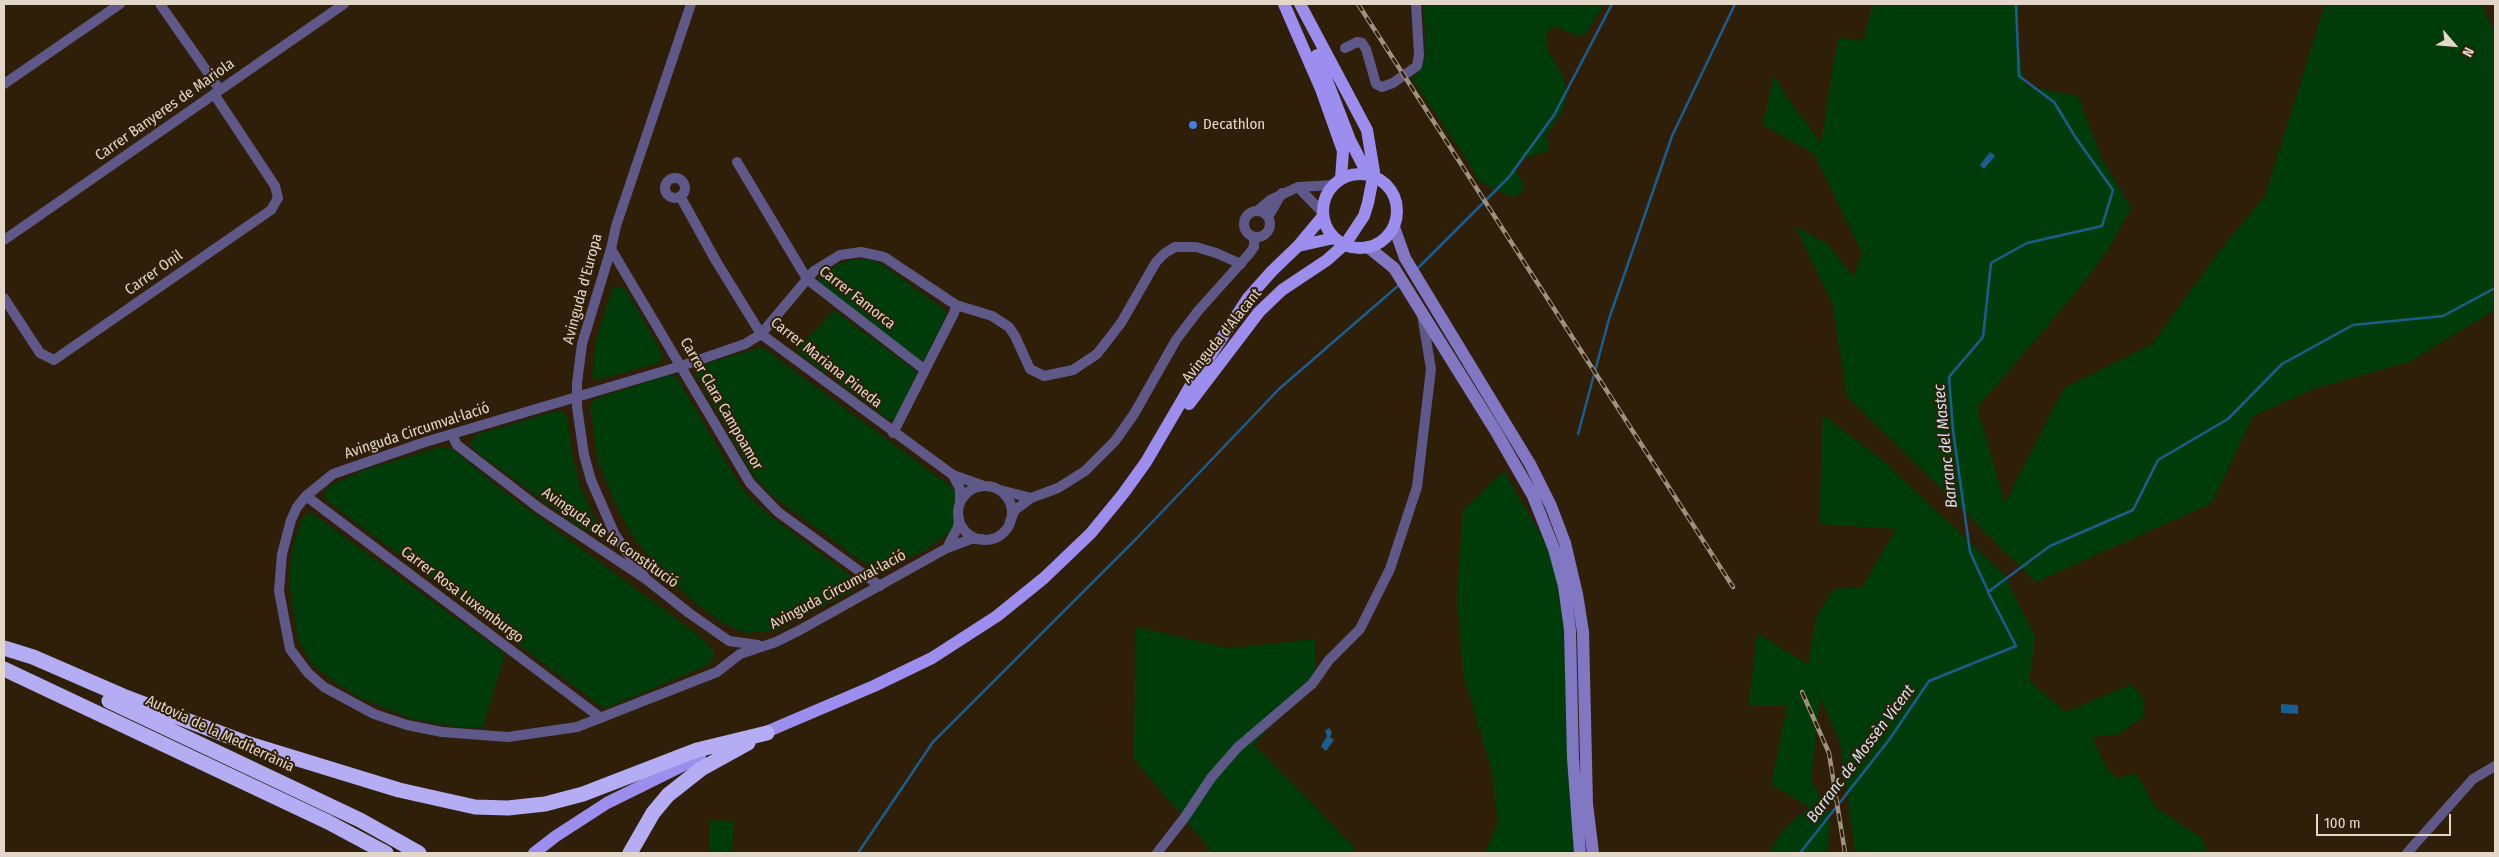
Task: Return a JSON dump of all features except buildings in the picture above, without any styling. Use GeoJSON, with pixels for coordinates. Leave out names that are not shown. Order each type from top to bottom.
{"type":"FeatureCollection","features":[{"type":"Feature","properties":{"kind":"highway"},"geometry":{"type":"LineString","coordinates":[[4,649],[32,657],[98,691],[276,752],[399,790],[476,807],[508,808],[545,804],[583,794],[697,750],[767,733]]}},
{"type":"Feature","properties":{"kind":"highway"},"geometry":{"type":"LineString","coordinates":[[4,669],[328,822],[386,853]]}},
{"type":"Feature","properties":{"kind":"highway","name":"Autovia de la Mediterrània"},"geometry":{"type":"LineString","coordinates":[[98,691],[352,816],[419,853]]}},
{"type":"Feature","properties":{"kind":"highway"},"geometry":{"type":"LineString","coordinates":[[630,853],[649,820],[668,795],[701,769],[767,733]]}},
{"type":"Feature","properties":{"kind":"main road"},"geometry":{"type":"LineString","coordinates":[[1284,4],[1321,89],[1343,151],[1338,182]]}},
{"type":"Feature","properties":{"kind":"main road"},"geometry":{"type":"LineString","coordinates":[[1296,4],[1350,140],[1368,174]]}},
{"type":"Feature","properties":{"kind":"main road","name":"Avinguda d'Alacant"},"geometry":{"type":"LineString","coordinates":[[1146,462],[1207,378],[1259,312],[1282,290],[1336,253],[1352,235],[1364,216],[1374,172],[1367,130],[1300,4]]}},
{"type":"Feature","properties":{"kind":"main road"},"geometry":{"type":"LineString","coordinates":[[1368,174],[1380,180],[1390,189],[1396,201],[1397,214],[1394,227],[1383,240],[1368,247],[1351,247],[1336,239],[1325,224],[1323,215],[1326,198],[1338,182],[1350,175],[1368,174]]}},
{"type":"Feature","properties":{"kind":"main road"},"geometry":{"type":"LineString","coordinates":[[534,853],[606,803],[647,781],[690,760],[767,733],[874,686],[932,658],[997,616],[1071,554],[1112,508],[1146,462],[1191,385],[1248,298],[1298,246],[1323,215]]}},
{"type":"Feature","properties":{"kind":"main road"},"geometry":{"type":"LineString","coordinates":[[1394,227],[1405,258],[1530,464],[1551,506],[1565,543],[1577,594],[1583,632],[1587,804],[1593,853]]}},
{"type":"Feature","properties":{"kind":"main road"},"geometry":{"type":"LineString","coordinates":[[1298,246],[1336,239]]}},
{"type":"Feature","properties":{"kind":"main road"},"geometry":{"type":"LineString","coordinates":[[1368,247],[1390,263],[1422,311],[1495,430],[1533,496],[1560,568],[1570,630],[1572,758],[1580,853]]}},
{"type":"Feature","properties":{"kind":"street"},"geometry":{"type":"LineString","coordinates":[[4,84],[120,4]]}},
{"type":"Feature","properties":{"kind":"street"},"geometry":{"type":"LineString","coordinates":[[160,4],[217,92]]}},
{"type":"Feature","properties":{"kind":"street","name":"Carrer Banyeres de Mariola"},"geometry":{"type":"LineString","coordinates":[[4,240],[344,4]]}},
{"type":"Feature","properties":{"kind":"street","name":"Avinguda d'Europa"},"geometry":{"type":"LineString","coordinates":[[646,579],[615,535],[591,480],[584,455],[577,395],[582,344],[611,249],[616,226],[691,4]]}},
{"type":"Feature","properties":{"kind":"street"},"geometry":{"type":"LineString","coordinates":[[1345,48],[1357,42],[1362,43],[1366,49],[1376,84],[1382,88],[1393,83],[1417,66],[1419,55],[1416,4]]}},
{"type":"Feature","properties":{"kind":"street","name":"Carrer Onil"},"geometry":{"type":"LineString","coordinates":[[4,298],[40,353],[54,360],[271,210],[278,198],[275,186],[217,92]]}},
{"type":"Feature","properties":{"kind":"street","name":"Carrer Famorca"},"geometry":{"type":"LineString","coordinates":[[736,162],[807,279],[925,370]]}},
{"type":"Feature","properties":{"kind":"street"},"geometry":{"type":"LineString","coordinates":[[1282,193],[1268,217],[1269,230],[1263,236],[1254,237],[1247,233],[1244,221],[1249,214],[1257,211],[1282,193],[1298,187],[1338,182]]}},
{"type":"Feature","properties":{"kind":"street"},"geometry":{"type":"LineString","coordinates":[[1298,187],[1323,215]]}},
{"type":"Feature","properties":{"kind":"street","name":"Carrer Mariana Pineda"},"geometry":{"type":"LineString","coordinates":[[680,196],[716,261],[761,334],[893,433],[953,475],[977,485],[987,486]]}},
{"type":"Feature","properties":{"kind":"street"},"geometry":{"type":"LineString","coordinates":[[1257,211],[1268,217]]}},
{"type":"Feature","properties":{"kind":"street"},"geometry":{"type":"LineString","coordinates":[[959,517],[964,529],[970,535],[982,539],[996,537],[1004,532],[1015,510],[1031,498],[1071,481],[1105,453],[1134,414],[1179,335],[1202,306],[1242,264],[1254,247],[1254,237]]}},
{"type":"Feature","properties":{"kind":"street","name":"Avinguda Circumval·lació"},"geometry":{"type":"LineString","coordinates":[[982,539],[971,540],[947,548],[800,630],[776,642],[762,645],[740,654],[717,672],[576,727],[508,737],[442,732],[407,725],[374,714],[324,687],[308,673],[290,649],[279,591],[282,554],[297,507],[306,496],[333,474],[355,465],[577,395],[682,366],[745,344],[761,334],[818,267],[832,259],[861,252],[884,257],[895,262],[956,305],[992,316],[1009,327],[1022,349],[1030,369],[1044,376],[1062,374],[1086,363],[1106,344],[1125,316],[1146,276],[1165,253],[1175,247],[1196,247],[1242,264]]}},
{"type":"Feature","properties":{"kind":"street","name":"Carrer Clara Campoamor"},"geometry":{"type":"LineString","coordinates":[[611,249],[682,366],[742,473],[758,493],[778,512],[880,586]]}},
{"type":"Feature","properties":{"kind":"street"},"geometry":{"type":"LineString","coordinates":[[893,433],[954,313],[956,305]]}},
{"type":"Feature","properties":{"kind":"street"},"geometry":{"type":"LineString","coordinates":[[1157,853],[1185,818],[1211,778],[1238,747],[1312,684],[1329,660],[1360,628],[1390,569],[1417,487],[1431,369],[1422,311]]}},
{"type":"Feature","properties":{"kind":"street","name":"Avinguda de la Constitució"},"geometry":{"type":"LineString","coordinates":[[452,435],[457,445],[539,508],[646,579],[689,613],[729,641],[744,645],[762,645]]}},
{"type":"Feature","properties":{"kind":"street"},"geometry":{"type":"LineString","coordinates":[[947,548],[958,526],[959,517],[960,489],[953,475]]}},
{"type":"Feature","properties":{"kind":"street"},"geometry":{"type":"LineString","coordinates":[[959,506],[963,497],[972,489],[987,486],[1031,498]]}},
{"type":"Feature","properties":{"kind":"street"},"geometry":{"type":"LineString","coordinates":[[999,490],[1008,498],[1011,507],[1010,521]]}},
{"type":"Feature","properties":{"kind":"street","name":"Carrer Rosa Luxemburgo"},"geometry":{"type":"LineString","coordinates":[[306,496],[601,718]]}},
{"type":"Feature","properties":{"kind":"street"},"geometry":{"type":"LineString","coordinates":[[2407,853],[2473,779],[2495,766]]}},
{"type":"Feature","properties":{"kind":"green space"},"geometry":{"type":"Polygon","coordinates":[[[1423,4],[1602,4],[1601,10],[1585,34],[1579,36],[1554,26],[1546,34],[1547,49],[1564,78],[1567,95],[1563,110],[1545,137],[1549,143],[1547,151],[1525,158],[1518,167],[1518,174],[1524,186],[1521,193],[1512,197],[1479,181],[1466,158],[1412,79],[1424,63],[1426,44],[1423,4]]]}},
{"type":"Feature","properties":{"kind":"green space"},"geometry":{"type":"Polygon","coordinates":[[[1873,4],[2019,4],[2017,38],[2025,86],[2078,96],[2101,157],[2131,208],[2109,248],[2078,290],[1977,408],[2005,503],[2064,388],[2152,344],[2221,249],[2265,196],[2325,4],[2482,4],[2495,34],[2495,310],[2409,362],[2316,388],[2253,416],[2212,503],[2036,582],[1847,396],[1832,303],[1795,226],[1829,245],[1853,277],[1862,253],[1814,154],[1763,125],[1774,75],[1786,96],[1821,143],[1838,37],[1863,41],[1873,4]]]}},
{"type":"Feature","properties":{"kind":"green space"},"geometry":{"type":"Polygon","coordinates":[[[856,259],[871,260],[883,265],[945,310],[946,316],[925,359],[921,360],[819,284],[819,279],[840,263],[856,259]]]}},
{"type":"Feature","properties":{"kind":"green space"},"geometry":{"type":"Polygon","coordinates":[[[622,287],[626,290],[662,353],[662,358],[659,363],[596,380],[592,376],[596,341],[611,292],[614,288],[622,287]]]}},
{"type":"Feature","properties":{"kind":"green space"},"geometry":{"type":"Polygon","coordinates":[[[834,310],[917,372],[896,419],[889,420],[836,381],[838,378],[829,371],[826,374],[796,351],[834,310]]]}},
{"type":"Feature","properties":{"kind":"green space"},"geometry":{"type":"Polygon","coordinates":[[[762,347],[949,485],[955,491],[954,525],[951,531],[925,550],[879,574],[770,494],[751,472],[694,371],[701,365],[762,347]]]}},
{"type":"Feature","properties":{"kind":"green space"},"geometry":{"type":"Polygon","coordinates":[[[669,375],[677,378],[743,490],[770,516],[854,578],[856,584],[854,590],[775,631],[745,633],[723,623],[695,603],[657,567],[634,538],[616,506],[598,461],[590,406],[595,399],[669,375]]]}},
{"type":"Feature","properties":{"kind":"green space"},"geometry":{"type":"Polygon","coordinates":[[[556,411],[563,412],[567,417],[571,449],[580,486],[596,522],[594,528],[590,531],[582,529],[474,450],[470,444],[475,435],[556,411]]]}},
{"type":"Feature","properties":{"kind":"green space"},"geometry":{"type":"Polygon","coordinates":[[[1823,415],[1881,459],[2003,573],[2035,637],[2029,681],[2066,712],[2132,684],[2144,700],[2144,716],[2119,734],[2092,737],[2104,764],[2117,779],[2136,773],[2155,807],[2202,838],[2207,853],[1855,853],[1840,743],[1820,697],[1811,781],[1830,812],[1828,853],[1769,853],[1782,831],[1809,807],[1771,784],[1787,706],[1749,706],[1757,633],[1808,664],[1817,615],[1834,589],[1862,587],[1896,529],[1819,524],[1823,415]]]}},
{"type":"Feature","properties":{"kind":"green space"},"geometry":{"type":"Polygon","coordinates":[[[441,447],[452,449],[502,490],[693,631],[712,648],[714,656],[710,664],[607,708],[603,708],[326,500],[326,491],[330,486],[364,470],[441,447]]]}},
{"type":"Feature","properties":{"kind":"green space"},"geometry":{"type":"Polygon","coordinates":[[[1504,471],[1560,568],[1580,853],[1485,853],[1498,822],[1492,771],[1464,678],[1457,598],[1463,510],[1504,471]]]}},
{"type":"Feature","properties":{"kind":"green space"},"geometry":{"type":"Polygon","coordinates":[[[312,513],[505,654],[483,727],[456,727],[410,718],[363,699],[337,684],[312,664],[298,640],[289,582],[292,550],[301,520],[305,515],[312,513]]]}},
{"type":"Feature","properties":{"kind":"green space"},"geometry":{"type":"Polygon","coordinates":[[[1136,627],[1229,648],[1315,639],[1316,678],[1254,744],[1355,848],[1351,853],[1210,853],[1205,843],[1134,759],[1136,627]]]}},
{"type":"Feature","properties":{"kind":"green space"},"geometry":{"type":"Polygon","coordinates":[[[710,820],[734,821],[732,853],[709,853],[710,820]]]}},
{"type":"Feature","properties":{"kind":"water"},"geometry":{"type":"Polygon","coordinates":[[[1990,152],[1995,156],[1984,169],[1980,165],[1990,152]]]}},
{"type":"Feature","properties":{"kind":"water"},"geometry":{"type":"Polygon","coordinates":[[[2281,704],[2298,705],[2298,714],[2281,713],[2281,704]]]}},
{"type":"Feature","properties":{"kind":"water"},"geometry":{"type":"Polygon","coordinates":[[[1329,728],[1332,732],[1330,737],[1334,740],[1326,751],[1321,746],[1327,736],[1325,731],[1329,728]]]}},
{"type":"Feature","properties":{"kind":"waterway"},"geometry":{"type":"LineString","coordinates":[[1416,270],[1509,177],[1554,115],[1612,4]]}},
{"type":"Feature","properties":{"kind":"waterway"},"geometry":{"type":"LineString","coordinates":[[1578,434],[1609,319],[1672,136],[1735,4]]}},
{"type":"Feature","properties":{"kind":"waterway","name":"Barranc del Mastec"},"geometry":{"type":"LineString","coordinates":[[1988,591],[1970,552],[1953,430],[1949,377],[1983,337],[1991,263],[2027,243],[2102,226],[2113,190],[2076,138],[2054,102],[2019,76],[2016,4]]}},
{"type":"Feature","properties":{"kind":"waterway"},"geometry":{"type":"LineString","coordinates":[[858,853],[933,742],[1137,538],[1279,389],[1399,285]]}},
{"type":"Feature","properties":{"kind":"waterway","name":"Barranc de Mossèn Vicent"},"geometry":{"type":"LineString","coordinates":[[1800,853],[1889,740],[1929,681],[2016,646],[1988,592],[2050,546],[2133,510],[2158,460],[2228,419],[2282,364],[2353,325],[2443,316],[2495,288]]}},
{"type":"Feature","properties":{"kind":"railway"},"geometry":{"type":"LineString","coordinates":[[1358,4],[1733,587]]}},
{"type":"Feature","properties":{"kind":"railway"},"geometry":{"type":"LineString","coordinates":[[1802,692],[1829,753],[1845,853]]}},
{"type":"Feature","properties":{"kind":"place","name":"Decathlon"},"geometry":{"type":"Point","coordinates":[1193,125]}}]}
